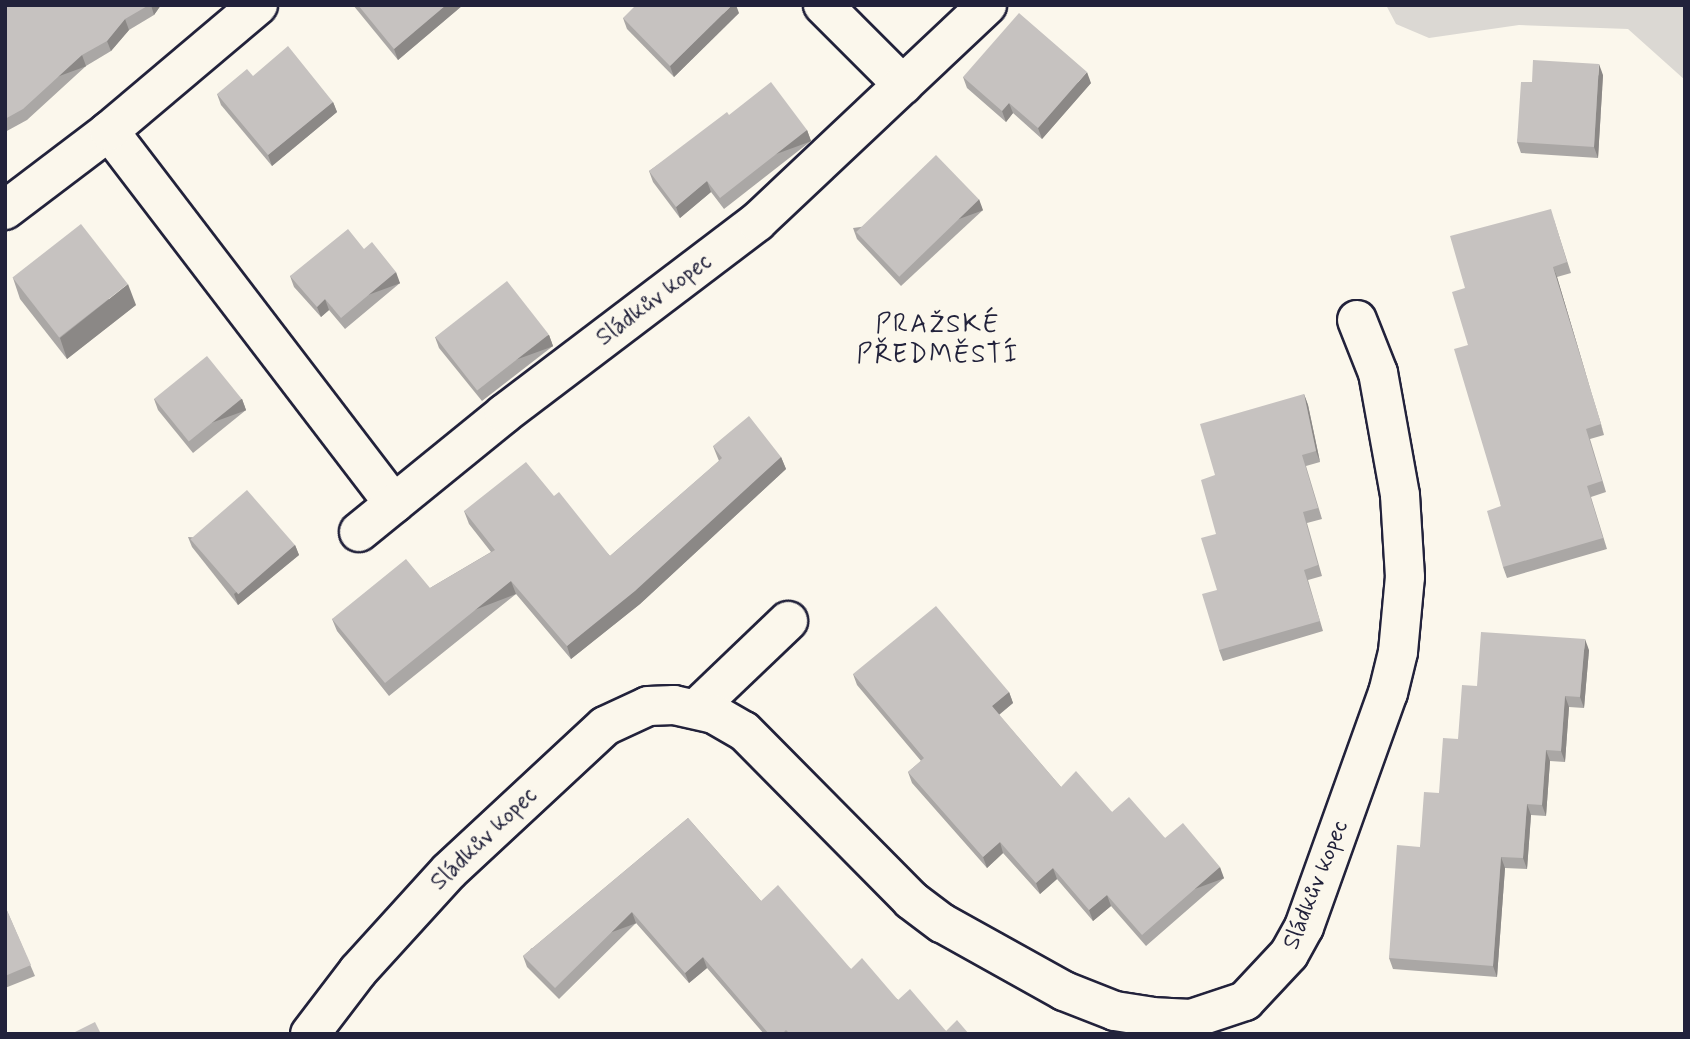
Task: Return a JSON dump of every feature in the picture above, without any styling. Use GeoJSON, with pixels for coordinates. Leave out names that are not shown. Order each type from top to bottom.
{"type":"FeatureCollection","features":[{"type":"Feature","properties":{"kind":"street"},"geometry":{"type":"LineString","coordinates":[[5,209],[108,131],[258,5]]}},
{"type":"Feature","properties":{"kind":"street"},"geometry":{"type":"LineString","coordinates":[[823,5],[903,85]]}},
{"type":"Feature","properties":{"kind":"street","name":"Sládkův kopec"},"geometry":{"type":"LineString","coordinates":[[359,532],[504,414],[757,222],[987,5]]}},
{"type":"Feature","properties":{"kind":"street"},"geometry":{"type":"LineString","coordinates":[[108,131],[394,504]]}},
{"type":"Feature","properties":{"kind":"street","name":"Sládkův kopec"},"geometry":{"type":"LineString","coordinates":[[310,1034],[358,971],[449,871],[605,726],[648,706],[697,708],[744,731],[889,880],[921,908],[1064,991],[1115,1011],[1151,1017],[1191,1019],[1245,1001],[1289,954],[1304,927],[1388,693],[1398,652],[1405,577],[1400,495],[1378,373],[1357,320]]}},
{"type":"Feature","properties":{"kind":"street"},"geometry":{"type":"LineString","coordinates":[[697,708],[788,621]]}},
{"type":"Feature","properties":{"kind":"shaded area"},"geometry":{"type":"Polygon","coordinates":[[[1386,5],[1685,5],[1685,80],[1628,29],[1519,25],[1429,38],[1396,24],[1386,5]]]}},
{"type":"Feature","properties":{"kind":"building"},"geometry":{"type":"Polygon","coordinates":[[[5,5],[149,5],[125,19],[107,41],[82,55],[23,109],[5,119],[5,5]]]}},
{"type":"Feature","properties":{"kind":"building"},"geometry":{"type":"Polygon","coordinates":[[[358,5],[446,5],[394,49],[358,5]]]}},
{"type":"Feature","properties":{"kind":"building"},"geometry":{"type":"Polygon","coordinates":[[[636,5],[732,5],[670,66],[623,18],[636,5]]]}},
{"type":"Feature","properties":{"kind":"building"},"geometry":{"type":"Polygon","coordinates":[[[1019,13],[1087,72],[1038,128],[1009,103],[1002,111],[963,77],[1019,13]]]}},
{"type":"Feature","properties":{"kind":"building"},"geometry":{"type":"Polygon","coordinates":[[[288,46],[333,102],[268,155],[217,94],[247,69],[253,76],[288,46]]]}},
{"type":"Feature","properties":{"kind":"building"},"geometry":{"type":"Polygon","coordinates":[[[1533,60],[1599,64],[1594,147],[1517,142],[1521,82],[1532,82],[1533,60]]]}},
{"type":"Feature","properties":{"kind":"building"},"geometry":{"type":"Polygon","coordinates":[[[771,82],[807,130],[720,198],[707,181],[676,207],[649,171],[771,82]]]}},
{"type":"Feature","properties":{"kind":"building"},"geometry":{"type":"Polygon","coordinates":[[[936,155],[979,200],[899,277],[856,232],[936,155]]]}},
{"type":"Feature","properties":{"kind":"building"},"geometry":{"type":"Polygon","coordinates":[[[1551,209],[1567,262],[1553,267],[1601,424],[1586,429],[1602,481],[1587,486],[1603,538],[1503,567],[1487,511],[1501,506],[1454,349],[1468,345],[1452,292],[1465,288],[1450,236],[1551,209]]]}},
{"type":"Feature","properties":{"kind":"building"},"geometry":{"type":"Polygon","coordinates":[[[81,224],[128,284],[59,337],[12,278],[81,224]]]}},
{"type":"Feature","properties":{"kind":"building"},"geometry":{"type":"Polygon","coordinates":[[[348,229],[364,249],[372,242],[396,272],[341,318],[325,299],[317,307],[290,276],[348,229]]]}},
{"type":"Feature","properties":{"kind":"building"},"geometry":{"type":"Polygon","coordinates":[[[507,281],[549,335],[477,391],[435,337],[507,281]]]}},
{"type":"Feature","properties":{"kind":"building"},"geometry":{"type":"Polygon","coordinates":[[[207,356],[242,399],[189,442],[154,399],[207,356]]]}},
{"type":"Feature","properties":{"kind":"building"},"geometry":{"type":"Polygon","coordinates":[[[1304,394],[1316,451],[1302,455],[1318,508],[1303,512],[1318,565],[1304,570],[1320,621],[1219,650],[1202,594],[1217,590],[1201,538],[1216,534],[1201,480],[1215,475],[1200,424],[1304,394]]]}},
{"type":"Feature","properties":{"kind":"building"},"geometry":{"type":"Polygon","coordinates":[[[749,416],[781,457],[635,591],[567,646],[511,581],[385,683],[332,619],[406,559],[430,588],[495,550],[464,511],[526,462],[554,496],[559,492],[610,556],[722,458],[713,446],[749,416]]]}},
{"type":"Feature","properties":{"kind":"building"},"geometry":{"type":"Polygon","coordinates":[[[247,490],[295,545],[238,594],[190,539],[247,490]]]}},
{"type":"Feature","properties":{"kind":"building"},"geometry":{"type":"Polygon","coordinates":[[[936,606],[1009,692],[992,706],[1061,787],[1076,771],[1112,812],[1129,797],[1165,838],[1183,823],[1220,867],[1142,935],[1107,895],[1089,910],[1053,868],[1036,883],[1000,842],[983,857],[908,772],[924,758],[853,674],[936,606]]]}},
{"type":"Feature","properties":{"kind":"building"},"geometry":{"type":"Polygon","coordinates":[[[1481,632],[1585,639],[1580,697],[1565,696],[1561,751],[1546,750],[1542,805],[1527,804],[1523,858],[1501,857],[1493,966],[1389,958],[1397,845],[1420,847],[1424,792],[1439,793],[1443,738],[1458,739],[1462,685],[1477,686],[1481,632]]]}},
{"type":"Feature","properties":{"kind":"building"},"geometry":{"type":"Polygon","coordinates":[[[688,818],[761,901],[778,885],[851,969],[862,958],[898,1000],[910,989],[946,1031],[957,1020],[969,1034],[790,1034],[786,1030],[782,1034],[769,1034],[703,957],[685,973],[632,912],[555,988],[523,956],[688,818]]]}},
{"type":"Feature","properties":{"kind":"building"},"geometry":{"type":"Polygon","coordinates":[[[5,906],[31,965],[5,976],[5,906]]]}},
{"type":"Feature","properties":{"kind":"building"},"geometry":{"type":"Polygon","coordinates":[[[95,1022],[101,1034],[71,1034],[95,1022]]]}},
{"type":"Feature","properties":{"kind":"district","name":"PRAŽSKÉ PŘEDMĚSTÍ"},"geometry":{"type":"Point","coordinates":[938,341]}}]}
